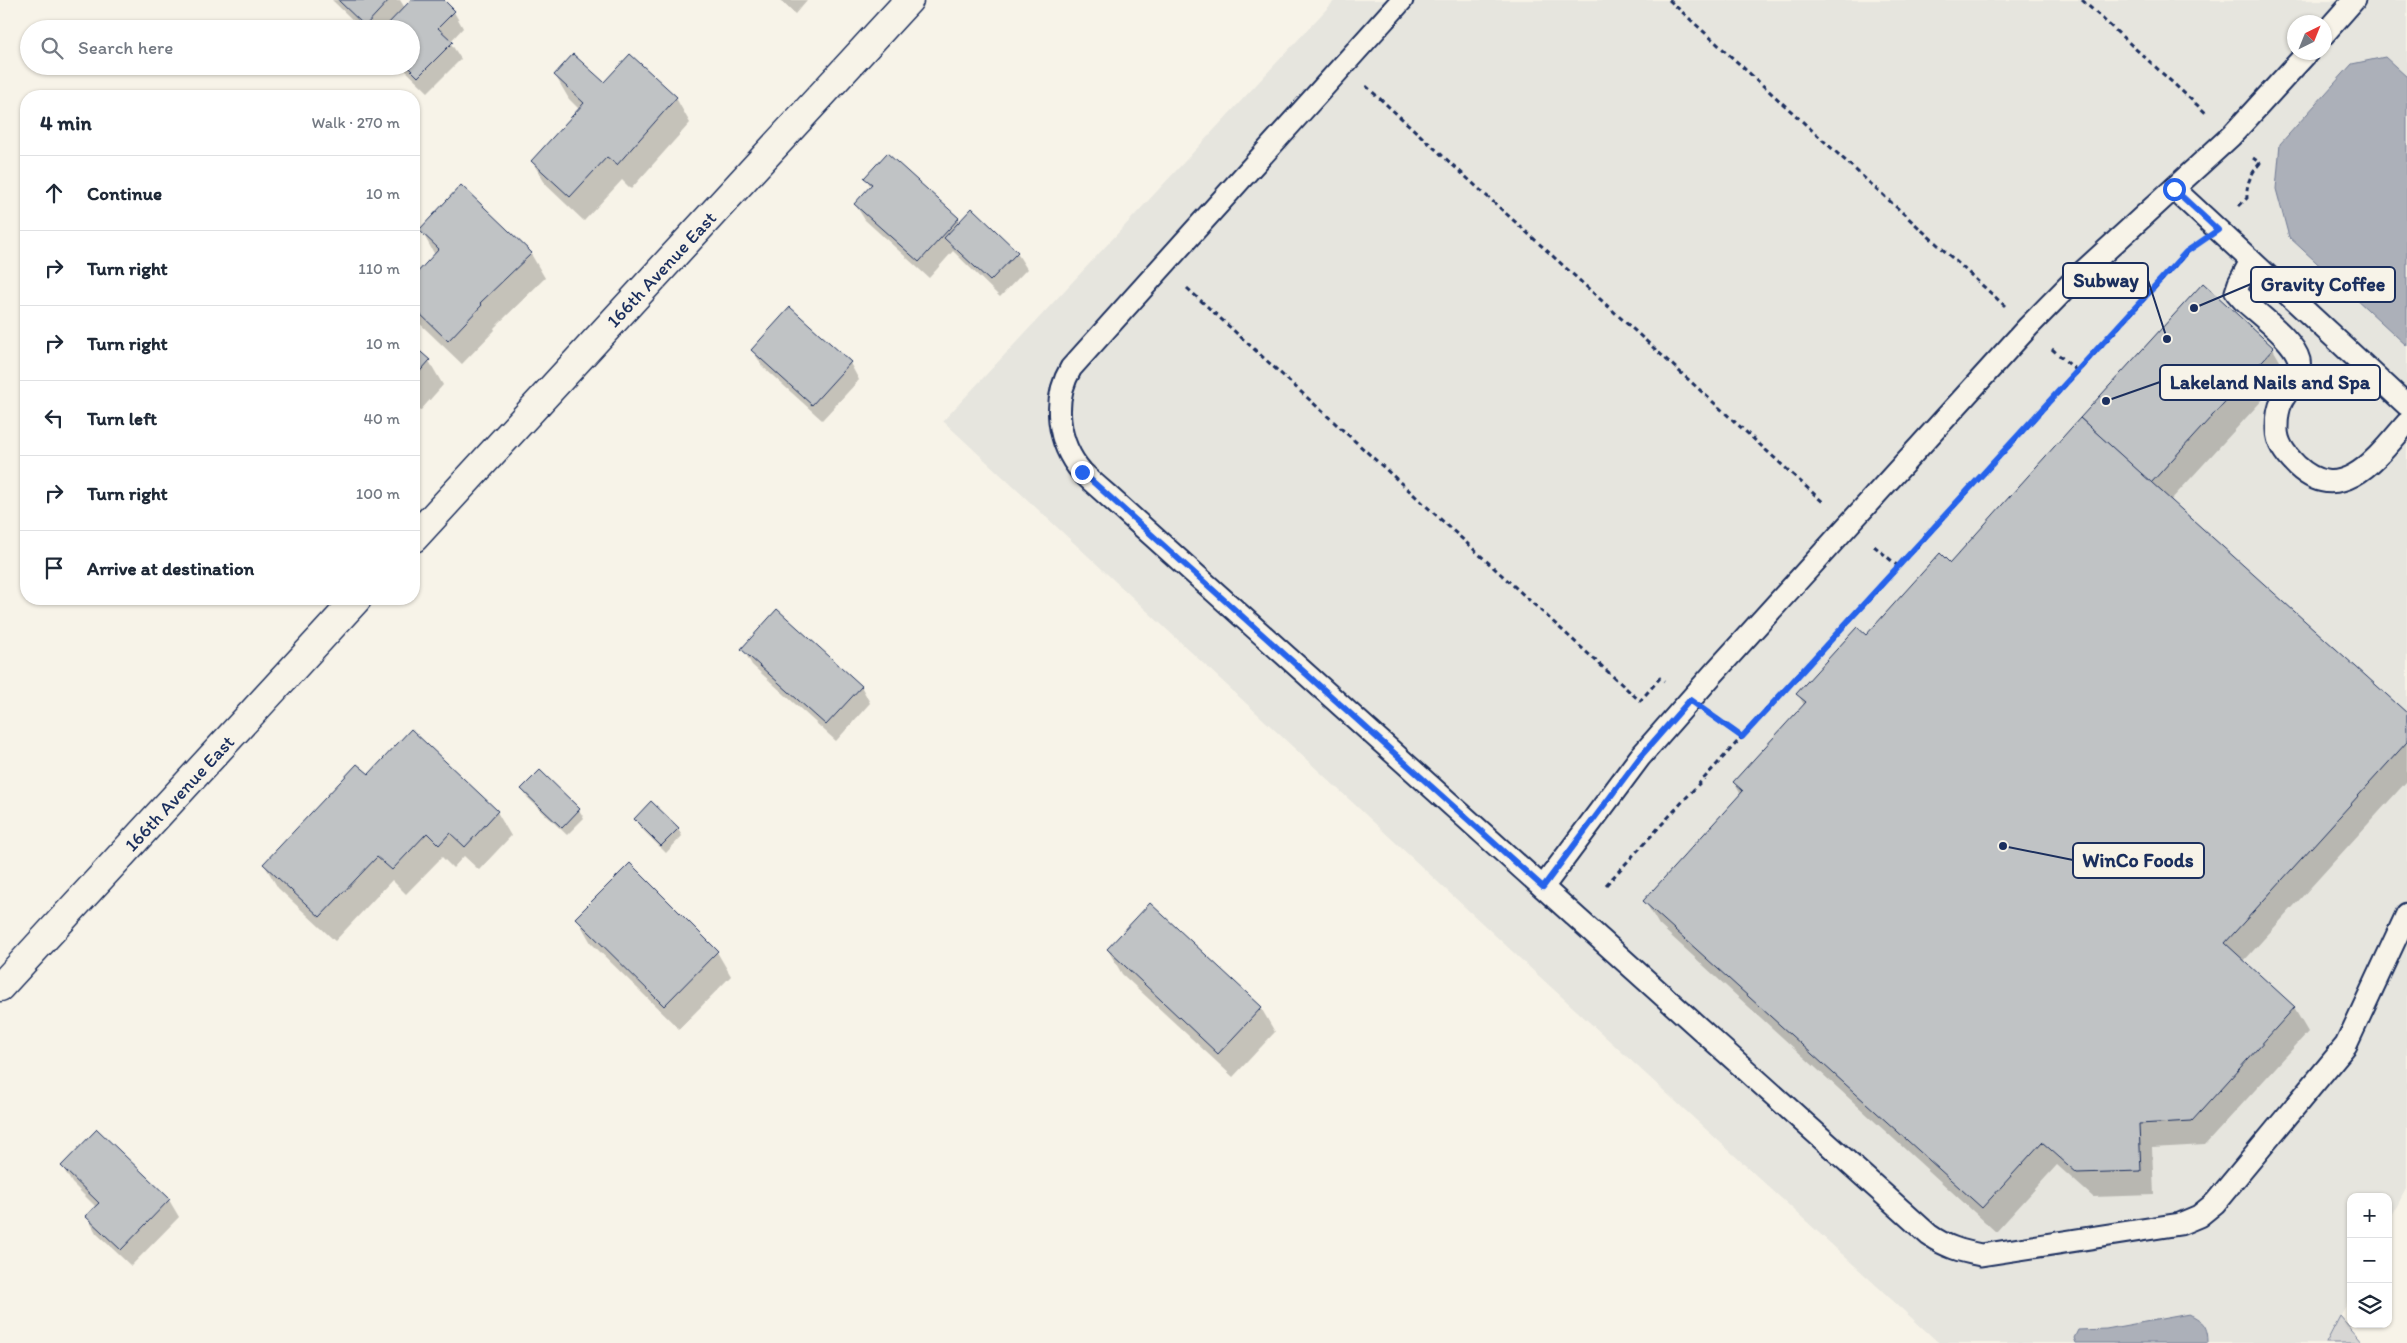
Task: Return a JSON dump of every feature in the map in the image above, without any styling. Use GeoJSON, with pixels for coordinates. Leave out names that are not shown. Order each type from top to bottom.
{"type":"FeatureCollection","features":[{"type":"Feature","properties":{"kind":"street","name":"166th Avenue East"},"geometry":{"type":"LineString","coordinates":[[420,531],[909,0]]}},
{"type":"Feature","properties":{"kind":"street","name":"166th Avenue East"},"geometry":{"type":"LineString","coordinates":[[0,987],[352,605]]}},
{"type":"Feature","properties":{"kind":"lane"},"geometry":{"type":"LineString","coordinates":[[1402,0],[1072,368],[1063,381],[1061,434],[1069,453],[1082,472],[1099,488],[1942,1245],[1981,1255],[2180,1224],[2199,1216],[2216,1203],[2346,1045],[2407,914]]}},
{"type":"Feature","properties":{"kind":"lane"},"geometry":{"type":"LineString","coordinates":[[2332,25],[2354,0]]}},
{"type":"Feature","properties":{"kind":"lane"},"geometry":{"type":"LineString","coordinates":[[1543,887],[1640,757],[2028,327],[2077,277],[2231,136],[2301,60]]}},
{"type":"Feature","properties":{"kind":"lane"},"geometry":{"type":"LineString","coordinates":[[2174,189],[2407,405]]}},
{"type":"Feature","properties":{"kind":"lane"},"geometry":{"type":"LineString","coordinates":[[2251,261],[2236,292],[2242,300],[2293,347],[2299,361],[2298,374],[2282,400],[2278,412],[2277,430],[2285,454],[2300,469],[2315,477],[2332,481],[2345,480],[2359,473],[2373,461],[2407,424]]}},
{"type":"Feature","properties":{"kind":"path"},"geometry":{"type":"LineString","coordinates":[[1669,0],[2077,371]]}},
{"type":"Feature","properties":{"kind":"path"},"geometry":{"type":"LineString","coordinates":[[1606,885],[2186,252],[2218,230],[2247,198],[2247,188],[2251,174],[2260,163],[2082,0]]}},
{"type":"Feature","properties":{"kind":"path"},"geometry":{"type":"LineString","coordinates":[[1343,66],[1849,524],[1898,566]]}},
{"type":"Feature","properties":{"kind":"path"},"geometry":{"type":"LineString","coordinates":[[1163,266],[1640,701],[1660,678],[1742,737]]}},
{"type":"Feature","properties":{"kind":"shaded area"},"geometry":{"type":"Polygon","coordinates":[[[1335,0],[2407,0],[2407,1187],[2392,1215],[2392,1193],[2347,1193],[2347,1304],[2326,1343],[1939,1343],[1527,965],[943,421],[1335,0]]]}},
{"type":"Feature","properties":{"kind":"shaded area"},"geometry":{"type":"Polygon","coordinates":[[[2385,57],[2407,77],[2407,346],[2289,237],[2276,189],[2280,144],[2352,64],[2385,57]]]}},
{"type":"Feature","properties":{"kind":"shaded area"},"geometry":{"type":"Polygon","coordinates":[[[2189,1314],[2204,1325],[2208,1343],[2076,1343],[2074,1338],[2078,1330],[2106,1329],[2189,1314]]]}},
{"type":"Feature","properties":{"kind":"shaded area"},"geometry":{"type":"Polygon","coordinates":[[[2340,1316],[2347,1324],[2347,1328],[2350,1328],[2363,1343],[2326,1343],[2340,1316]]]}},
{"type":"Feature","properties":{"kind":"building"},"geometry":{"type":"Polygon","coordinates":[[[338,0],[389,0],[371,20],[359,20],[338,0]]]}},
{"type":"Feature","properties":{"kind":"building"},"geometry":{"type":"Polygon","coordinates":[[[411,0],[444,0],[455,11],[438,28],[453,42],[420,75],[420,20],[392,20],[411,0]]]}},
{"type":"Feature","properties":{"kind":"building"},"geometry":{"type":"Polygon","coordinates":[[[573,54],[604,82],[630,54],[677,97],[617,165],[607,157],[570,197],[531,161],[584,103],[554,75],[573,54]]]}},
{"type":"Feature","properties":{"kind":"building"},"geometry":{"type":"Polygon","coordinates":[[[887,153],[959,218],[919,262],[854,204],[872,184],[864,178],[887,153]]]}},
{"type":"Feature","properties":{"kind":"building"},"geometry":{"type":"Polygon","coordinates":[[[461,185],[532,253],[480,303],[482,305],[448,341],[420,314],[420,270],[439,249],[420,229],[461,185]]]}},
{"type":"Feature","properties":{"kind":"building"},"geometry":{"type":"Polygon","coordinates":[[[972,208],[1018,252],[990,281],[944,238],[972,208]]]}},
{"type":"Feature","properties":{"kind":"building"},"geometry":{"type":"Polygon","coordinates":[[[2203,283],[2274,348],[2151,483],[2080,418],[2203,283]]]}},
{"type":"Feature","properties":{"kind":"building"},"geometry":{"type":"Polygon","coordinates":[[[790,307],[851,362],[812,405],[751,350],[790,307]]]}},
{"type":"Feature","properties":{"kind":"building"},"geometry":{"type":"Polygon","coordinates":[[[420,351],[430,360],[420,371],[420,351]]]}},
{"type":"Feature","properties":{"kind":"building"},"geometry":{"type":"Polygon","coordinates":[[[2080,418],[2407,713],[2407,742],[2225,943],[2295,1007],[2192,1121],[2139,1124],[2141,1171],[2077,1173],[2042,1142],[1982,1208],[1643,901],[1743,791],[1733,782],[1806,702],[1796,694],[1857,627],[1866,635],[1940,553],[1950,563],[2080,418]]]}},
{"type":"Feature","properties":{"kind":"building"},"geometry":{"type":"Polygon","coordinates":[[[777,609],[862,686],[826,725],[741,649],[777,609]]]}},
{"type":"Feature","properties":{"kind":"building"},"geometry":{"type":"Polygon","coordinates":[[[411,729],[498,811],[465,847],[450,833],[439,845],[427,833],[392,870],[377,857],[320,917],[263,864],[357,764],[369,774],[411,729]]]}},
{"type":"Feature","properties":{"kind":"building"},"geometry":{"type":"Polygon","coordinates":[[[540,770],[580,809],[562,828],[521,789],[540,770]]]}},
{"type":"Feature","properties":{"kind":"building"},"geometry":{"type":"Polygon","coordinates":[[[651,801],[679,828],[661,846],[634,819],[651,801]]]}},
{"type":"Feature","properties":{"kind":"building"},"geometry":{"type":"Polygon","coordinates":[[[630,863],[718,951],[664,1006],[575,918],[630,863]]]}},
{"type":"Feature","properties":{"kind":"building"},"geometry":{"type":"Polygon","coordinates":[[[1150,903],[1262,1007],[1218,1054],[1107,949],[1150,903]]]}},
{"type":"Feature","properties":{"kind":"building"},"geometry":{"type":"Polygon","coordinates":[[[97,1129],[170,1199],[121,1250],[85,1216],[99,1203],[61,1166],[97,1129]]]}},
{"type":"Feature","properties":{"kind":"place","name":"Gravity Coffee"},"geometry":{"type":"Point","coordinates":[2194,308]}},
{"type":"Feature","properties":{"kind":"place","name":"Subway"},"geometry":{"type":"Point","coordinates":[2167,339]}},
{"type":"Feature","properties":{"kind":"place","name":"Lakeland Nails and Spa"},"geometry":{"type":"Point","coordinates":[2106,401]}},
{"type":"Feature","properties":{"kind":"place","name":"WinCo Foods"},"geometry":{"type":"Point","coordinates":[2003,846]}},
{"type":"Feature","properties":{"kind":"route"},"geometry":{"type":"LineString","coordinates":[[1082,472],[1543,887],[1640,757],[1690,700],[1742,737],[2186,252],[2218,230],[2174,189]]}}]}
